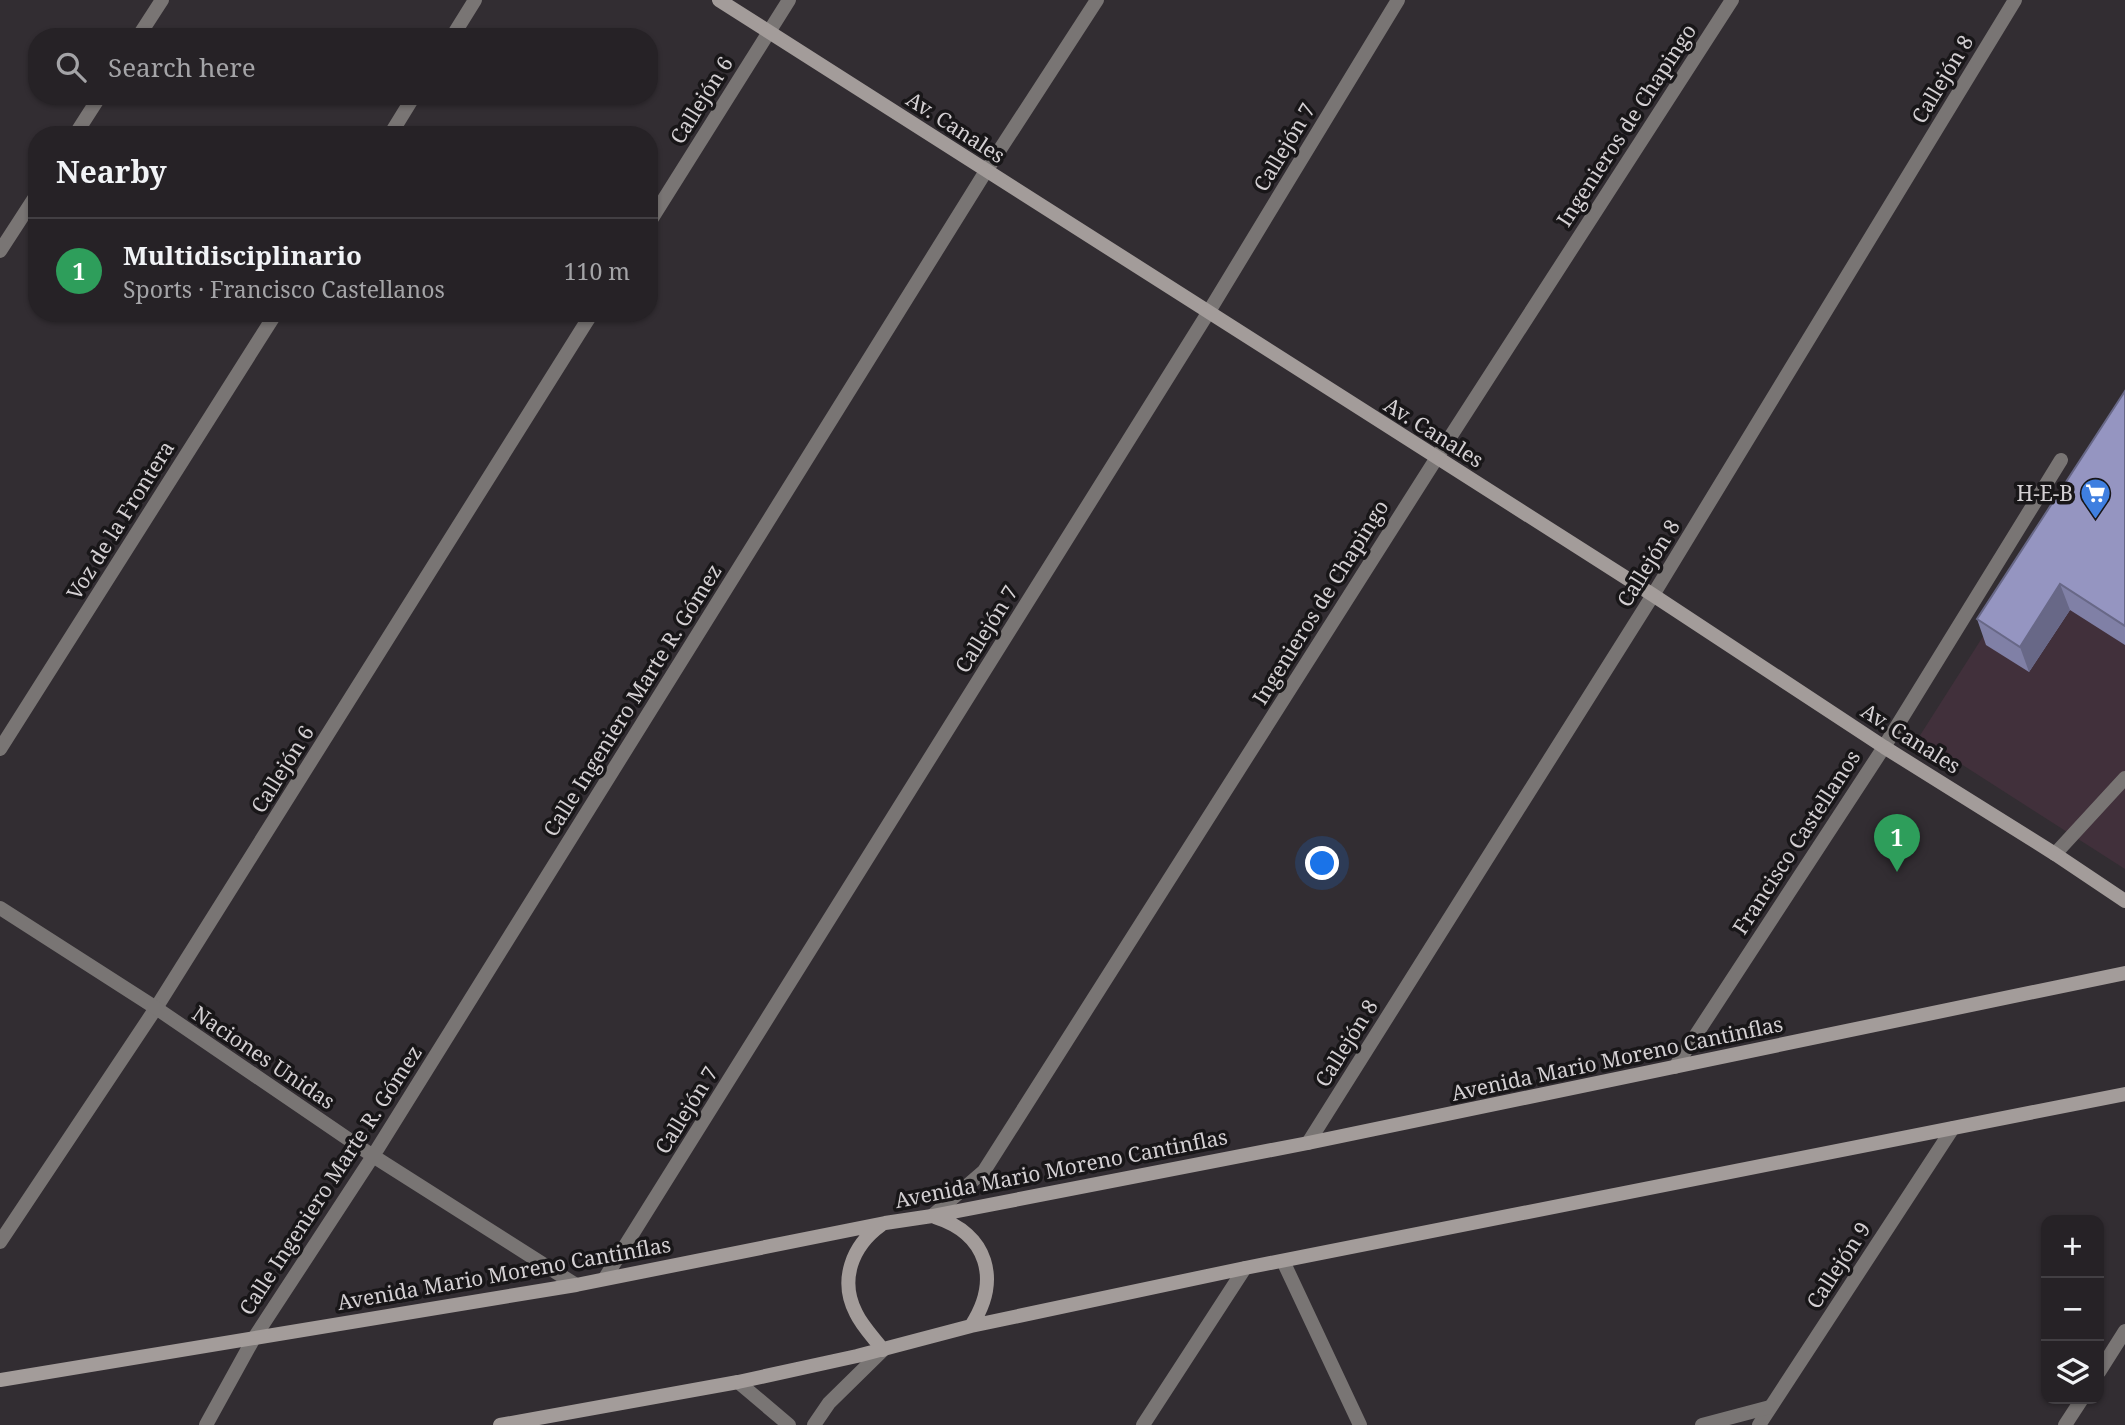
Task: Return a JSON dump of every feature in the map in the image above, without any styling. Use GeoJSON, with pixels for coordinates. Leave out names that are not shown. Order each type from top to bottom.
{"type":"FeatureCollection","features":[{"type":"Feature","properties":{"kind":"main road","name":"Av. Canales"},"geometry":{"type":"LineString","coordinates":[[719,0],[1653,595],[2125,901]]}},
{"type":"Feature","properties":{"kind":"main road","name":"Avenida Mario Moreno Cantinflas"},"geometry":{"type":"LineString","coordinates":[[0,1380],[576,1285],[1308,1143],[2125,973]]}},
{"type":"Feature","properties":{"kind":"main road"},"geometry":{"type":"LineString","coordinates":[[499,1425],[738,1382],[883,1350],[971,1326],[1245,1268],[2125,1094]]}},
{"type":"Feature","properties":{"kind":"main road"},"geometry":{"type":"LineString","coordinates":[[932,1216],[951,1223],[968,1234],[980,1250],[987,1269],[988,1289],[983,1309],[971,1326]]}},
{"type":"Feature","properties":{"kind":"main road"},"geometry":{"type":"LineString","coordinates":[[883,1350],[857,1316],[849,1295],[848,1273],[861,1244],[868,1235],[885,1223]]}},
{"type":"Feature","properties":{"kind":"street"},"geometry":{"type":"LineString","coordinates":[[144,28],[162,0]]}},
{"type":"Feature","properties":{"kind":"street"},"geometry":{"type":"LineString","coordinates":[[458,28],[475,0]]}},
{"type":"Feature","properties":{"kind":"street","name":"Callejón 6"},"geometry":{"type":"LineString","coordinates":[[658,209],[789,0]]}},
{"type":"Feature","properties":{"kind":"street","name":"Calle Ingeniero Marte R. Gómez"},"geometry":{"type":"LineString","coordinates":[[206,1425],[254,1338],[373,1156],[986,171],[1097,0]]}},
{"type":"Feature","properties":{"kind":"street","name":"Callejón 7"},"geometry":{"type":"LineString","coordinates":[[605,1278],[1208,313],[1398,0]]}},
{"type":"Feature","properties":{"kind":"street","name":"Ingenieros de Chapingo"},"geometry":{"type":"LineString","coordinates":[[932,1216],[984,1171],[1436,459],[1732,0]]}},
{"type":"Feature","properties":{"kind":"street","name":"Callejón 8"},"geometry":{"type":"LineString","coordinates":[[1308,1143],[1653,595],[2015,0]]}},
{"type":"Feature","properties":{"kind":"street"},"geometry":{"type":"LineString","coordinates":[[81,126],[94,105]]}},
{"type":"Feature","properties":{"kind":"street"},"geometry":{"type":"LineString","coordinates":[[396,126],[408,105]]}},
{"type":"Feature","properties":{"kind":"street"},"geometry":{"type":"LineString","coordinates":[[0,251],[28,208]]}},
{"type":"Feature","properties":{"kind":"street","name":"Voz de la Frontera"},"geometry":{"type":"LineString","coordinates":[[0,749],[270,322]]}},
{"type":"Feature","properties":{"kind":"street","name":"Callejón 6"},"geometry":{"type":"LineString","coordinates":[[0,1242],[156,1009],[586,322]]}},
{"type":"Feature","properties":{"kind":"street","name":"Francisco Castellanos"},"geometry":{"type":"LineString","coordinates":[[1675,1067],[1884,747],[2061,460]]}},
{"type":"Feature","properties":{"kind":"street"},"geometry":{"type":"LineString","coordinates":[[2055,854],[2125,779]]}},
{"type":"Feature","properties":{"kind":"street","name":"Naciones Unidas"},"geometry":{"type":"LineString","coordinates":[[0,908],[156,1009],[373,1156],[576,1285]]}},
{"type":"Feature","properties":{"kind":"street","name":"Callejón 9"},"geometry":{"type":"LineString","coordinates":[[1759,1425],[1953,1128]]}},
{"type":"Feature","properties":{"kind":"street"},"geometry":{"type":"LineString","coordinates":[[1283,1261],[1360,1425]]}},
{"type":"Feature","properties":{"kind":"street"},"geometry":{"type":"LineString","coordinates":[[1143,1425],[1245,1268]]}},
{"type":"Feature","properties":{"kind":"street"},"geometry":{"type":"LineString","coordinates":[[2104,1365],[2125,1331]]}},
{"type":"Feature","properties":{"kind":"street"},"geometry":{"type":"LineString","coordinates":[[814,1425],[829,1403],[883,1350]]}},
{"type":"Feature","properties":{"kind":"street"},"geometry":{"type":"LineString","coordinates":[[738,1382],[789,1425]]}},
{"type":"Feature","properties":{"kind":"street"},"geometry":{"type":"LineString","coordinates":[[2065,1425],[2079,1404]]}},
{"type":"Feature","properties":{"kind":"street"},"geometry":{"type":"LineString","coordinates":[[1702,1425],[1770,1407]]}},
{"type":"Feature","properties":{"kind":"shaded area"},"geometry":{"type":"Polygon","coordinates":[[[2125,413],[2125,869],[1919,737],[2125,413]]]}},
{"type":"Feature","properties":{"kind":"building","name":"H-E-B"},"geometry":{"type":"Polygon","coordinates":[[[2125,391],[2125,626],[2060,584],[2020,647],[1977,619],[2125,391]]]}},
{"type":"Feature","properties":{"kind":"place","name":"H-E-B"},"geometry":{"type":"Point","coordinates":[2096,520]}},
{"type":"Feature","properties":{"kind":"place","name":"Multidisciplinario"},"geometry":{"type":"Point","coordinates":[1897,872]}}]}
